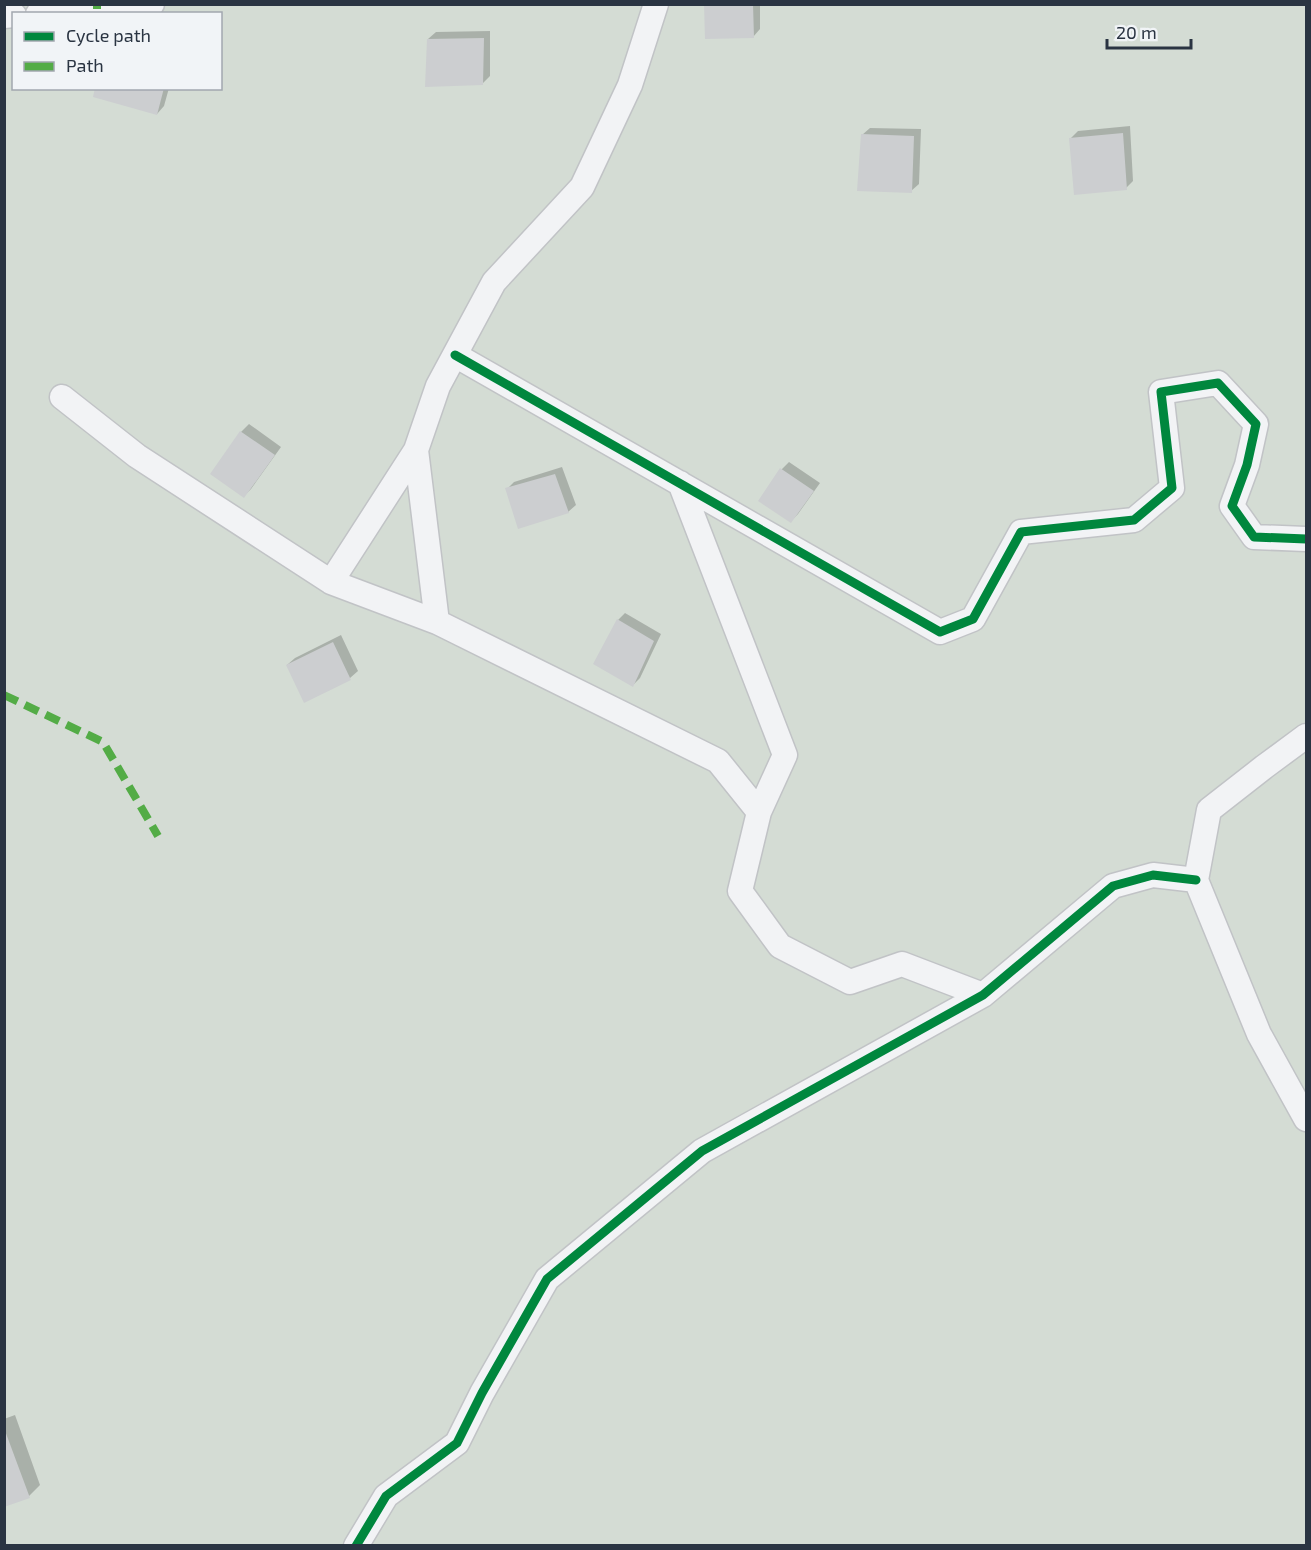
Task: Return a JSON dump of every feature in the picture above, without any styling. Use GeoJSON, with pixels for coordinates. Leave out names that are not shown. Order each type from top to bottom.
{"type":"FeatureCollection","features":[{"type":"Feature","properties":{"kind":"street"},"geometry":{"type":"LineString","coordinates":[[61,12],[152,4]]}},
{"type":"Feature","properties":{"kind":"street"},"geometry":{"type":"LineString","coordinates":[[331,582],[416,450],[438,386],[494,282],[582,187],[630,85],[656,4]]}},
{"type":"Feature","properties":{"kind":"street"},"geometry":{"type":"LineString","coordinates":[[455,355],[940,632],[973,619],[1021,532],[1134,520],[1172,488],[1161,392],[1218,383],[1256,423],[1247,465],[1232,506],[1254,537],[1306,539]]}},
{"type":"Feature","properties":{"kind":"street"},"geometry":{"type":"LineString","coordinates":[[62,397],[137,456],[331,582],[437,622],[718,761],[759,812]]}},
{"type":"Feature","properties":{"kind":"street"},"geometry":{"type":"LineString","coordinates":[[416,450],[437,622]]}},
{"type":"Feature","properties":{"kind":"street"},"geometry":{"type":"LineString","coordinates":[[680,483],[785,755],[759,812],[740,891],[780,946],[850,982],[902,964],[983,995]]}},
{"type":"Feature","properties":{"kind":"street"},"geometry":{"type":"LineString","coordinates":[[1306,736],[1209,810],[1196,880],[1259,1034],[1306,1119]]}},
{"type":"Feature","properties":{"kind":"street"},"geometry":{"type":"LineString","coordinates":[[356,1545],[386,1496],[457,1443],[482,1393],[547,1279],[702,1152],[983,995],[1113,886],[1153,875],[1196,880]]}},
{"type":"Feature","properties":{"kind":"shaded area"},"geometry":{"type":"Polygon","coordinates":[[[5,5],[1306,5],[1306,1545],[5,1545],[5,5]]]}},
{"type":"Feature","properties":{"kind":"building"},"geometry":{"type":"Polygon","coordinates":[[[704,4],[753,4],[754,38],[705,39],[704,4]]]}},
{"type":"Feature","properties":{"kind":"building"},"geometry":{"type":"Polygon","coordinates":[[[484,38],[483,85],[425,87],[427,39],[484,38]]]}},
{"type":"Feature","properties":{"kind":"building"},"geometry":{"type":"Polygon","coordinates":[[[95,90],[163,90],[157,115],[93,97],[95,90]]]}},
{"type":"Feature","properties":{"kind":"building"},"geometry":{"type":"Polygon","coordinates":[[[1123,133],[1127,190],[1074,195],[1069,138],[1123,133]]]}},
{"type":"Feature","properties":{"kind":"building"},"geometry":{"type":"Polygon","coordinates":[[[861,134],[914,136],[912,193],[857,191],[861,134]]]}},
{"type":"Feature","properties":{"kind":"building"},"geometry":{"type":"Polygon","coordinates":[[[240,431],[275,455],[244,498],[210,474],[240,431]]]}},
{"type":"Feature","properties":{"kind":"building"},"geometry":{"type":"Polygon","coordinates":[[[780,468],[814,491],[791,523],[758,501],[780,468]]]}},
{"type":"Feature","properties":{"kind":"building"},"geometry":{"type":"Polygon","coordinates":[[[555,474],[569,513],[518,529],[505,488],[555,474]]]}},
{"type":"Feature","properties":{"kind":"building"},"geometry":{"type":"Polygon","coordinates":[[[617,619],[654,641],[633,687],[593,664],[617,619]]]}},
{"type":"Feature","properties":{"kind":"building"},"geometry":{"type":"Polygon","coordinates":[[[333,642],[351,680],[304,703],[286,665],[333,642]]]}},
{"type":"Feature","properties":{"kind":"building"},"geometry":{"type":"Polygon","coordinates":[[[4,1428],[30,1498],[4,1507],[4,1428]]]}},
{"type":"Feature","properties":{"kind":"marked path"},"geometry":{"type":"LineString","coordinates":[[97,4],[97,9]]}},
{"type":"Feature","properties":{"kind":"marked path"},"geometry":{"type":"LineString","coordinates":[[4,695],[103,742],[158,836]]}},
{"type":"Feature","properties":{"kind":"cycle path"},"geometry":{"type":"LineString","coordinates":[[455,355],[940,632],[973,619],[1021,532],[1134,520],[1172,488],[1161,392],[1218,383],[1256,424],[1247,465],[1232,506],[1254,537],[1306,539]]}},
{"type":"Feature","properties":{"kind":"cycle path"},"geometry":{"type":"LineString","coordinates":[[356,1546],[386,1496],[457,1443],[482,1393],[547,1279],[702,1151],[983,995],[1113,886],[1153,875],[1196,880]]}}]}
